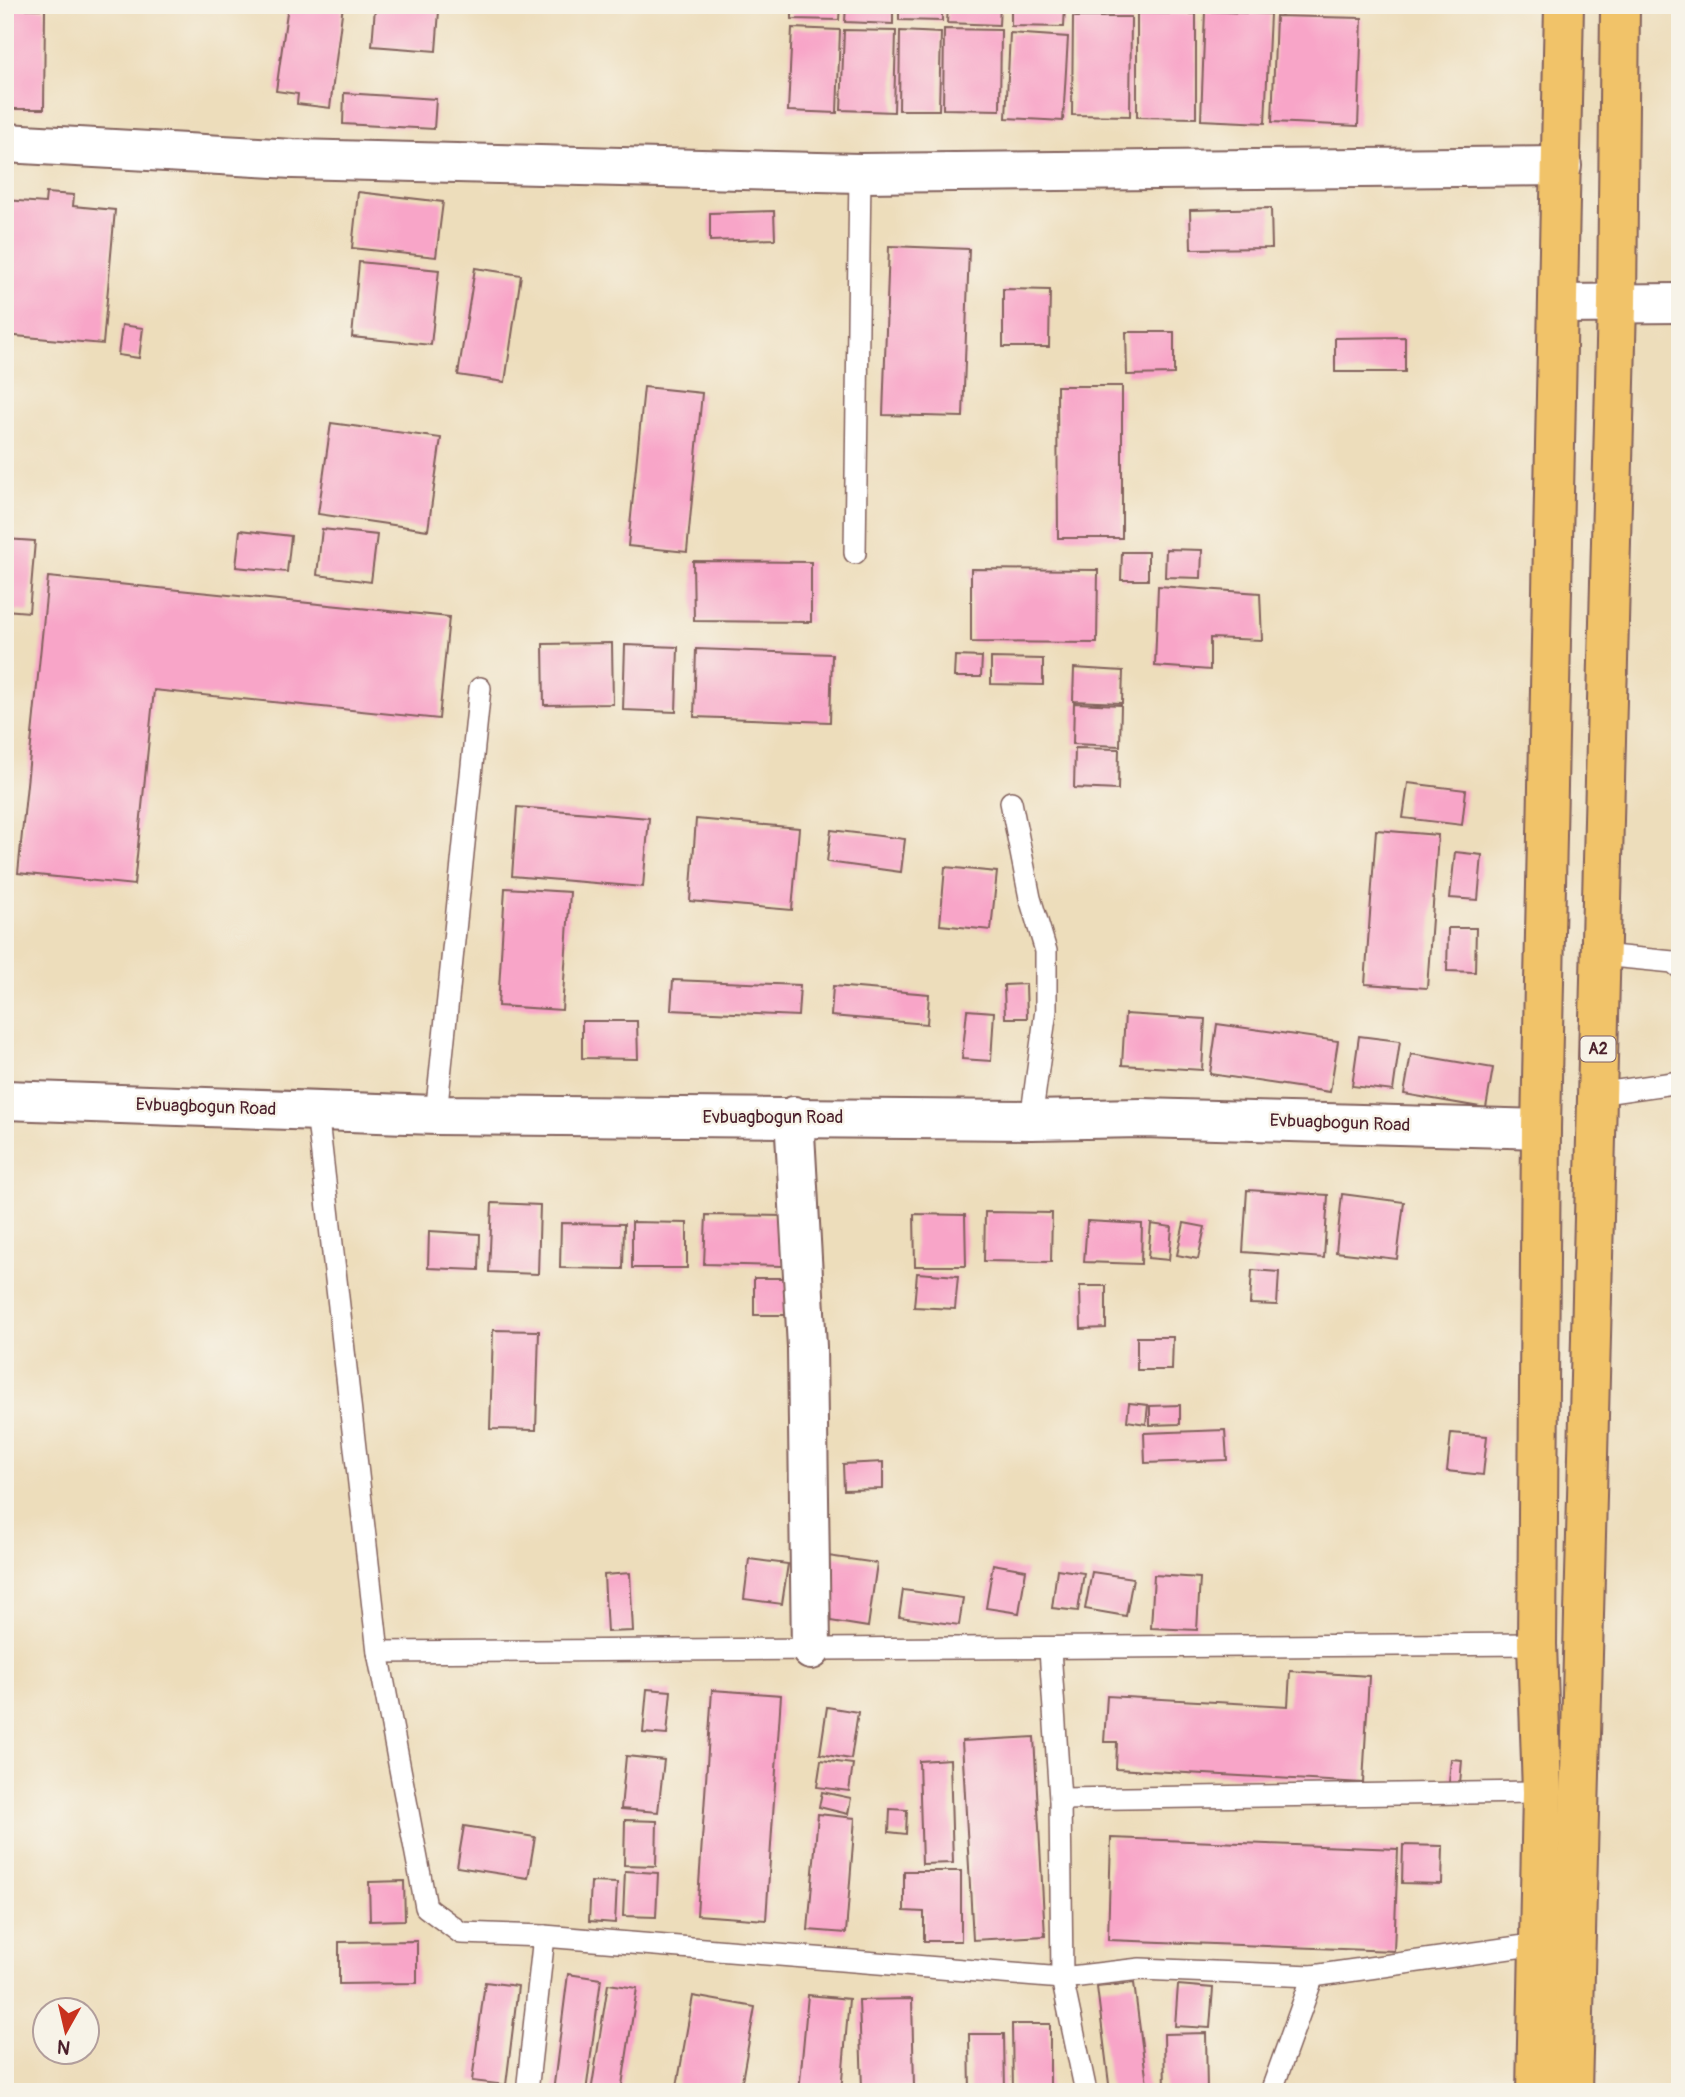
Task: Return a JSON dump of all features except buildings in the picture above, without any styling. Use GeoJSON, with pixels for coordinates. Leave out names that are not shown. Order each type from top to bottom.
{"type":"FeatureCollection","features":[{"type":"Feature","properties":{"kind":"highway"},"geometry":{"type":"LineString","coordinates":[[1535,2092],[1542,1792],[1537,1644],[1541,1129],[1560,304],[1564,5]]}},
{"type":"Feature","properties":{"kind":"highway","name":"A2"},"geometry":{"type":"LineString","coordinates":[[1572,2092],[1617,303],[1620,5]]}},
{"type":"Feature","properties":{"kind":"street"},"geometry":{"type":"LineString","coordinates":[[5,143],[293,159],[860,173],[1562,166]]}},
{"type":"Feature","properties":{"kind":"street"},"geometry":{"type":"LineString","coordinates":[[1560,304],[1680,303]]}},
{"type":"Feature","properties":{"kind":"street","name":"Evbuagbogun Road"},"geometry":{"type":"LineString","coordinates":[[5,1100],[436,1115],[1031,1120],[1142,1118],[1541,1129]]}},
{"type":"Feature","properties":{"kind":"street"},"geometry":{"type":"LineString","coordinates":[[794,1116],[807,1347],[811,1650]]}},
{"type":"Feature","properties":{"kind":"lane"},"geometry":{"type":"LineString","coordinates":[[855,553],[860,173]]}},
{"type":"Feature","properties":{"kind":"lane"},"geometry":{"type":"LineString","coordinates":[[436,1115],[480,688]]}},
{"type":"Feature","properties":{"kind":"lane"},"geometry":{"type":"LineString","coordinates":[[1010,802],[1030,898],[1046,951],[1046,1010],[1031,1120]]}},
{"type":"Feature","properties":{"kind":"lane"},"geometry":{"type":"LineString","coordinates":[[1601,954],[1673,962],[1680,968]]}},
{"type":"Feature","properties":{"kind":"lane"},"geometry":{"type":"LineString","coordinates":[[1597,1094],[1680,1082]]}},
{"type":"Feature","properties":{"kind":"lane"},"geometry":{"type":"LineString","coordinates":[[317,1111],[378,1652],[426,1907],[461,1933],[544,1936],[1062,1978],[1140,1969],[1313,1976],[1538,1944]]}},
{"type":"Feature","properties":{"kind":"lane"},"geometry":{"type":"LineString","coordinates":[[378,1652],[1050,1650],[1537,1644]]}},
{"type":"Feature","properties":{"kind":"lane"},"geometry":{"type":"LineString","coordinates":[[1050,1650],[1060,1799],[1062,1978],[1086,2092]]}},
{"type":"Feature","properties":{"kind":"lane"},"geometry":{"type":"LineString","coordinates":[[1060,1799],[1542,1792]]}},
{"type":"Feature","properties":{"kind":"lane"},"geometry":{"type":"LineString","coordinates":[[527,2092],[544,1936]]}},
{"type":"Feature","properties":{"kind":"lane"},"geometry":{"type":"LineString","coordinates":[[1271,2092],[1313,1976]]}}]}
